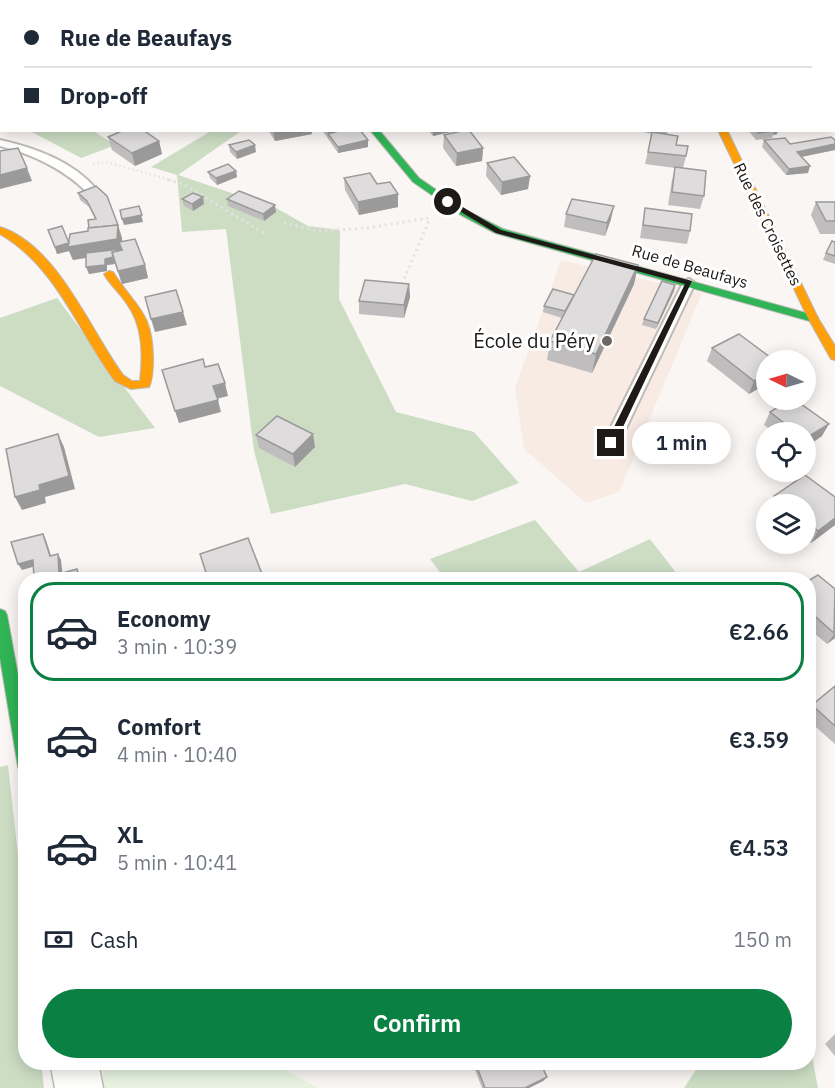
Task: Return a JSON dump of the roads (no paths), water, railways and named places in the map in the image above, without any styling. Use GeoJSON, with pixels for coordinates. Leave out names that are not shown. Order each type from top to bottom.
{"type":"FeatureCollection","features":[{"type":"Feature","properties":{"kind":"street","name":"Rue de Beaufays"},"geometry":{"type":"LineString","coordinates":[[376,132],[416,180],[464,213],[499,231],[813,318]]}},
{"type":"Feature","properties":{"kind":"street","name":"Rue des Croisettes"},"geometry":{"type":"LineString","coordinates":[[723,132],[776,237],[813,318]]}},
{"type":"Feature","properties":{"kind":"street"},"geometry":{"type":"LineString","coordinates":[[0,230],[22,240],[40,259],[109,365],[125,384],[137,387],[145,384],[149,368],[144,331],[133,303],[112,284],[108,274]]}},
{"type":"Feature","properties":{"kind":"street"},"geometry":{"type":"LineString","coordinates":[[813,318],[835,356]]}},
{"type":"Feature","properties":{"kind":"street"},"geometry":{"type":"LineString","coordinates":[[0,615],[18,720]]}},
{"type":"Feature","properties":{"kind":"street"},"geometry":{"type":"LineString","coordinates":[[76,1070],[79,1088]]}},
{"type":"Feature","properties":{"kind":"lane"},"geometry":{"type":"LineString","coordinates":[[0,142],[42,155],[69,172],[91,190]]}},
{"type":"Feature","properties":{"kind":"lane"},"geometry":{"type":"LineString","coordinates":[[611,443],[689,283]]}},
{"type":"Feature","properties":{"kind":"place","name":"École du Péry"},"geometry":{"type":"Point","coordinates":[607,341]}}]}
